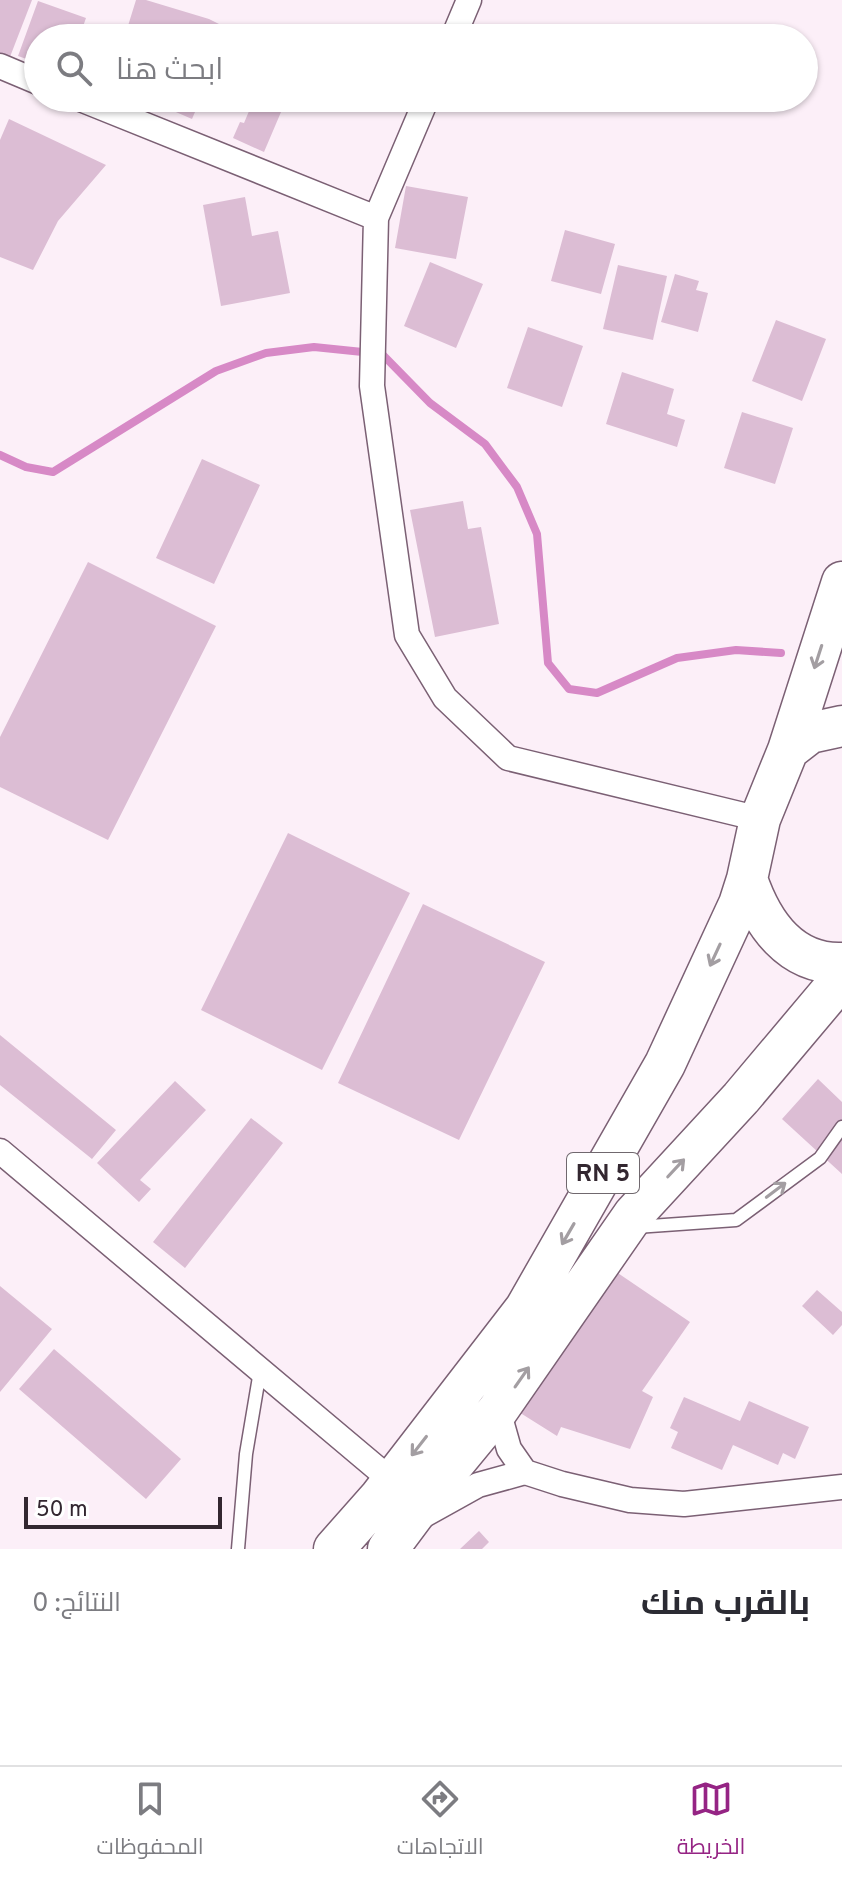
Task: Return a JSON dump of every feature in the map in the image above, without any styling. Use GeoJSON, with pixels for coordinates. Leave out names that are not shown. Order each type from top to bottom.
{"type":"FeatureCollection","features":[{"type":"Feature","properties":{"kind":"highway","name":"RN 5"},"geometry":{"type":"LineString","coordinates":[[334,1549],[392,1481],[525,1309],[665,1064],[739,904],[760,819],[788,750],[842,582]]}},
{"type":"Feature","properties":{"kind":"highway"},"geometry":{"type":"LineString","coordinates":[[788,750],[810,733],[842,726]]}},
{"type":"Feature","properties":{"kind":"highway"},"geometry":{"type":"LineString","coordinates":[[747,879],[757,908],[778,939],[812,958],[842,963]]}},
{"type":"Feature","properties":{"kind":"highway","name":"RN 5"},"geometry":{"type":"LineString","coordinates":[[397,1538],[498,1410],[634,1214],[741,1098],[842,978]]}},
{"type":"Feature","properties":{"kind":"street"},"geometry":{"type":"LineString","coordinates":[[459,24],[469,0]]}},
{"type":"Feature","properties":{"kind":"street"},"geometry":{"type":"LineString","coordinates":[[0,66],[24,76]]}},
{"type":"Feature","properties":{"kind":"street"},"geometry":{"type":"LineString","coordinates":[[113,112],[376,218]]}},
{"type":"Feature","properties":{"kind":"street"},"geometry":{"type":"LineString","coordinates":[[421,112],[376,218],[372,386],[407,635],[445,698],[508,758],[760,819]]}},
{"type":"Feature","properties":{"kind":"street"},"geometry":{"type":"LineString","coordinates":[[2,1158],[392,1481]]}},
{"type":"Feature","properties":{"kind":"street"},"geometry":{"type":"LineString","coordinates":[[498,1410],[509,1449],[525,1472]]}},
{"type":"Feature","properties":{"kind":"street"},"geometry":{"type":"LineString","coordinates":[[397,1538],[445,1501],[478,1485],[525,1472],[630,1500],[684,1504],[842,1487]]}},
{"type":"Feature","properties":{"kind":"lane"},"geometry":{"type":"LineString","coordinates":[[625,1228],[736,1220],[820,1158],[842,1127]]}},
{"type":"Feature","properties":{"kind":"lane"},"geometry":{"type":"LineString","coordinates":[[238,1549],[246,1454],[260,1371]]}},
{"type":"Feature","properties":{"kind":"building"},"geometry":{"type":"Polygon","coordinates":[[[0,0],[32,0],[8,62],[0,59],[0,0]]]}},
{"type":"Feature","properties":{"kind":"building"},"geometry":{"type":"Polygon","coordinates":[[[136,0],[146,0],[219,24],[129,24],[136,0]]]}},
{"type":"Feature","properties":{"kind":"building"},"geometry":{"type":"Polygon","coordinates":[[[38,1],[86,18],[84,24],[30,24],[38,1]]]}},
{"type":"Feature","properties":{"kind":"building"},"geometry":{"type":"Polygon","coordinates":[[[24,40],[24,58],[18,56],[24,40]]]}},
{"type":"Feature","properties":{"kind":"building"},"geometry":{"type":"Polygon","coordinates":[[[176,112],[195,112],[192,119],[176,112]]]}},
{"type":"Feature","properties":{"kind":"building"},"geometry":{"type":"Polygon","coordinates":[[[249,112],[281,112],[264,152],[233,138],[240,122],[244,123],[249,112]]]}},
{"type":"Feature","properties":{"kind":"building"},"geometry":{"type":"Polygon","coordinates":[[[9,119],[106,165],[58,221],[33,270],[0,257],[0,140],[9,119]]]}},
{"type":"Feature","properties":{"kind":"building"},"geometry":{"type":"Polygon","coordinates":[[[406,186],[468,197],[456,259],[395,248],[406,186]]]}},
{"type":"Feature","properties":{"kind":"building"},"geometry":{"type":"Polygon","coordinates":[[[245,197],[252,236],[278,231],[290,293],[221,306],[203,205],[245,197]]]}},
{"type":"Feature","properties":{"kind":"building"},"geometry":{"type":"Polygon","coordinates":[[[565,230],[615,244],[601,294],[551,281],[565,230]]]}},
{"type":"Feature","properties":{"kind":"building"},"geometry":{"type":"Polygon","coordinates":[[[430,262],[483,284],[456,348],[404,326],[430,262]]]}},
{"type":"Feature","properties":{"kind":"building"},"geometry":{"type":"Polygon","coordinates":[[[618,265],[667,276],[653,340],[603,329],[618,265]]]}},
{"type":"Feature","properties":{"kind":"building"},"geometry":{"type":"Polygon","coordinates":[[[675,274],[699,281],[696,290],[708,293],[698,332],[661,322],[675,274]]]}},
{"type":"Feature","properties":{"kind":"building"},"geometry":{"type":"Polygon","coordinates":[[[776,320],[826,339],[802,401],[752,381],[776,320]]]}},
{"type":"Feature","properties":{"kind":"building"},"geometry":{"type":"Polygon","coordinates":[[[528,327],[583,346],[562,407],[507,388],[528,327]]]}},
{"type":"Feature","properties":{"kind":"building"},"geometry":{"type":"Polygon","coordinates":[[[622,372],[674,389],[667,414],[685,420],[677,447],[606,424],[622,372]]]}},
{"type":"Feature","properties":{"kind":"building"},"geometry":{"type":"Polygon","coordinates":[[[742,412],[793,428],[775,484],[724,468],[742,412]]]}},
{"type":"Feature","properties":{"kind":"building"},"geometry":{"type":"Polygon","coordinates":[[[202,459],[260,485],[214,584],[156,558],[202,459]]]}},
{"type":"Feature","properties":{"kind":"building"},"geometry":{"type":"Polygon","coordinates":[[[463,501],[468,529],[481,527],[499,624],[435,637],[410,510],[463,501]]]}},
{"type":"Feature","properties":{"kind":"building"},"geometry":{"type":"Polygon","coordinates":[[[88,562],[216,626],[108,840],[0,787],[0,737],[88,562]]]}},
{"type":"Feature","properties":{"kind":"building"},"geometry":{"type":"Polygon","coordinates":[[[288,833],[410,893],[322,1070],[201,1010],[288,833]]]}},
{"type":"Feature","properties":{"kind":"building"},"geometry":{"type":"Polygon","coordinates":[[[423,904],[545,962],[459,1140],[338,1083],[423,904]]]}},
{"type":"Feature","properties":{"kind":"building"},"geometry":{"type":"Polygon","coordinates":[[[0,1035],[116,1130],[92,1159],[0,1085],[0,1035]]]}},
{"type":"Feature","properties":{"kind":"building"},"geometry":{"type":"Polygon","coordinates":[[[818,1079],[842,1102],[842,1174],[782,1119],[818,1079]]]}},
{"type":"Feature","properties":{"kind":"building"},"geometry":{"type":"Polygon","coordinates":[[[175,1081],[206,1110],[140,1180],[151,1189],[139,1202],[97,1163],[175,1081]]]}},
{"type":"Feature","properties":{"kind":"building"},"geometry":{"type":"Polygon","coordinates":[[[251,1118],[283,1143],[185,1268],[153,1242],[251,1118]]]}},
{"type":"Feature","properties":{"kind":"building"},"geometry":{"type":"Polygon","coordinates":[[[606,1265],[690,1322],[642,1391],[653,1397],[630,1449],[561,1427],[557,1436],[514,1409],[606,1265]]]}},
{"type":"Feature","properties":{"kind":"building"},"geometry":{"type":"Polygon","coordinates":[[[0,1286],[52,1329],[0,1392],[0,1286]]]}},
{"type":"Feature","properties":{"kind":"building"},"geometry":{"type":"Polygon","coordinates":[[[817,1290],[842,1312],[842,1325],[833,1335],[802,1306],[817,1290]]]}},
{"type":"Feature","properties":{"kind":"building"},"geometry":{"type":"Polygon","coordinates":[[[54,1349],[181,1459],[146,1499],[19,1389],[54,1349]]]}},
{"type":"Feature","properties":{"kind":"building"},"geometry":{"type":"Polygon","coordinates":[[[684,1397],[740,1421],[749,1401],[809,1427],[795,1459],[783,1453],[778,1465],[733,1445],[722,1470],[671,1448],[678,1432],[670,1428],[684,1397]]]}},
{"type":"Feature","properties":{"kind":"building"},"geometry":{"type":"Polygon","coordinates":[[[479,1531],[489,1542],[482,1549],[460,1549],[479,1531]]]}},
{"type":"Feature","properties":{"kind":"waterway"},"geometry":{"type":"LineString","coordinates":[[0,455],[26,467],[53,472],[216,371],[266,353],[314,347],[382,354],[430,403],[485,444],[517,487],[537,534],[548,663],[569,689],[597,693],[677,658],[736,650],[781,653]]}}]}
